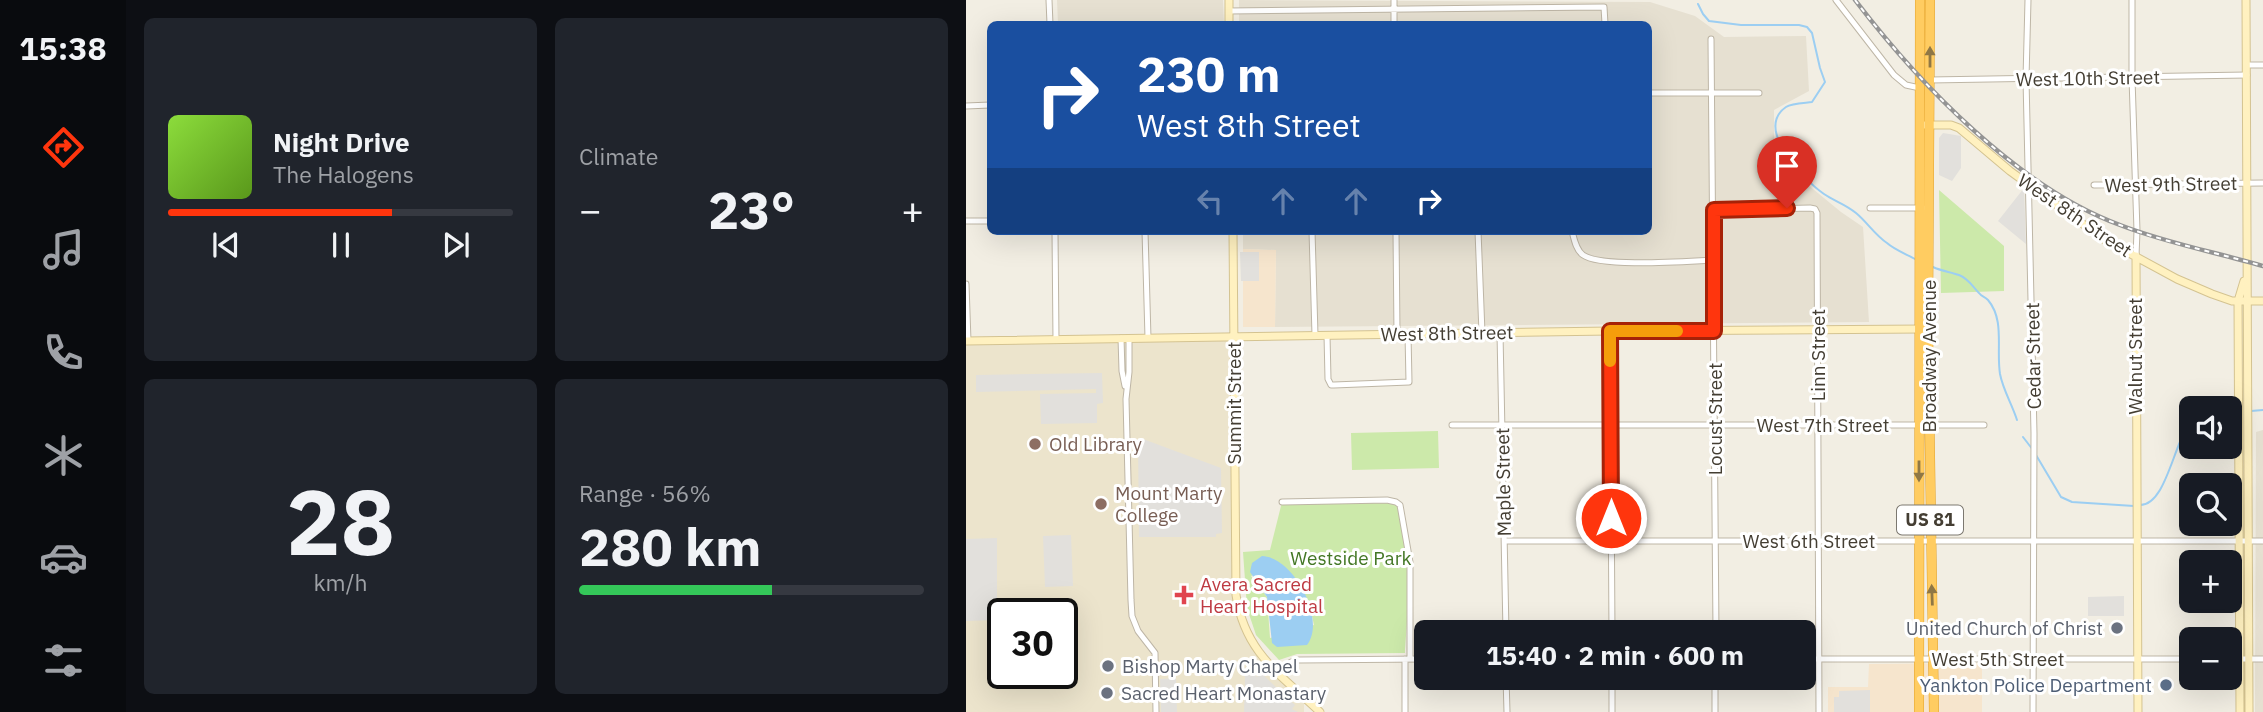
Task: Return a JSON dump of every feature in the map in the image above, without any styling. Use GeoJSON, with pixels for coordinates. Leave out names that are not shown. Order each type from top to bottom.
{"type":"FeatureCollection","features":[{"type":"Feature","properties":{"kind":"highway","name":"Broadway Avenue"},"geometry":{"type":"LineString","coordinates":[[1920,0],[1927,86]]}},
{"type":"Feature","properties":{"kind":"highway","name":"Broadway Avenue"},"geometry":{"type":"LineString","coordinates":[[1930,0],[1925,125],[1923,329],[1934,712]]}},
{"type":"Feature","properties":{"kind":"highway","name":"Broadway Avenue"},"geometry":{"type":"LineString","coordinates":[[1919,712],[1919,541],[1924,424]]}},
{"type":"Feature","properties":{"kind":"street"},"geometry":{"type":"LineString","coordinates":[[1049,0],[1049,21]]}},
{"type":"Feature","properties":{"kind":"street"},"geometry":{"type":"LineString","coordinates":[[1228,0],[1229,21]]}},
{"type":"Feature","properties":{"kind":"street"},"geometry":{"type":"LineString","coordinates":[[1394,0],[1394,21]]}},
{"type":"Feature","properties":{"kind":"street"},"geometry":{"type":"LineString","coordinates":[[1836,0],[1894,75],[1906,85],[1927,86]]}},
{"type":"Feature","properties":{"kind":"street","name":"Cedar Street"},"geometry":{"type":"LineString","coordinates":[[2028,0],[2026,79],[2034,436],[2034,712]]}},
{"type":"Feature","properties":{"kind":"street","name":"Walnut Street"},"geometry":{"type":"LineString","coordinates":[[2132,0],[2136,184],[2137,712]]}},
{"type":"Feature","properties":{"kind":"street"},"geometry":{"type":"LineString","coordinates":[[2240,712],[2244,659],[2243,401],[2248,183],[2246,0]]}},
{"type":"Feature","properties":{"kind":"street"},"geometry":{"type":"LineString","coordinates":[[1229,11],[1560,4],[1604,7],[1605,21]]}},
{"type":"Feature","properties":{"kind":"street","name":"Locust Street"},"geometry":{"type":"LineString","coordinates":[[1711,38],[1716,620]]}},
{"type":"Feature","properties":{"kind":"street"},"geometry":{"type":"LineString","coordinates":[[2247,65],[2263,65]]}},
{"type":"Feature","properties":{"kind":"street","name":"West 10th Street"},"geometry":{"type":"LineString","coordinates":[[1927,86],[2026,79],[2247,75]]}},
{"type":"Feature","properties":{"kind":"street"},"geometry":{"type":"LineString","coordinates":[[1652,93],[1759,93]]}},
{"type":"Feature","properties":{"kind":"street"},"geometry":{"type":"LineString","coordinates":[[966,106],[987,105]]}},
{"type":"Feature","properties":{"kind":"street","name":"West 8th Street"},"geometry":{"type":"LineString","coordinates":[[1925,125],[1951,125],[1959,128],[2029,186],[2105,240],[2176,279],[2224,299],[2263,300]]}},
{"type":"Feature","properties":{"kind":"street","name":"West 9th Street"},"geometry":{"type":"LineString","coordinates":[[2094,184],[2263,183]]}},
{"type":"Feature","properties":{"kind":"street","name":"Linn Street"},"geometry":{"type":"LineString","coordinates":[[1714,210],[1810,208],[1817,213],[1819,712]]}},
{"type":"Feature","properties":{"kind":"street"},"geometry":{"type":"LineString","coordinates":[[1870,208],[1924,208]]}},
{"type":"Feature","properties":{"kind":"street"},"geometry":{"type":"LineString","coordinates":[[966,221],[987,221]]}},
{"type":"Feature","properties":{"kind":"street"},"geometry":{"type":"LineString","coordinates":[[1055,235],[1056,340]]}},
{"type":"Feature","properties":{"kind":"street"},"geometry":{"type":"LineString","coordinates":[[1145,235],[1148,338]]}},
{"type":"Feature","properties":{"kind":"street","name":"Summit Street"},"geometry":{"type":"LineString","coordinates":[[1233,235],[1236,595],[1240,618],[1251,642],[1277,672],[1320,712]]}},
{"type":"Feature","properties":{"kind":"street"},"geometry":{"type":"LineString","coordinates":[[1312,235],[1315,335]]}},
{"type":"Feature","properties":{"kind":"street"},"geometry":{"type":"LineString","coordinates":[[1396,235],[1396,334]]}},
{"type":"Feature","properties":{"kind":"street"},"geometry":{"type":"LineString","coordinates":[[1478,235],[1482,333]]}},
{"type":"Feature","properties":{"kind":"street"},"geometry":{"type":"LineString","coordinates":[[1573,235],[1581,254],[1609,262],[1714,260]]}},
{"type":"Feature","properties":{"kind":"street"},"geometry":{"type":"LineString","coordinates":[[2243,401],[2238,301],[2247,270]]}},
{"type":"Feature","properties":{"kind":"street"},"geometry":{"type":"LineString","coordinates":[[966,284],[967,341]]}},
{"type":"Feature","properties":{"kind":"street","name":"West 8th Street"},"geometry":{"type":"LineString","coordinates":[[967,341],[1923,329]]}},
{"type":"Feature","properties":{"kind":"street"},"geometry":{"type":"LineString","coordinates":[[1610,331],[1612,620]]}},
{"type":"Feature","properties":{"kind":"street","name":"Maple Street"},"geometry":{"type":"LineString","coordinates":[[1500,333],[1506,620]]}},
{"type":"Feature","properties":{"kind":"street"},"geometry":{"type":"LineString","coordinates":[[1327,335],[1328,379],[1331,385],[1409,382],[1408,334]]}},
{"type":"Feature","properties":{"kind":"street"},"geometry":{"type":"LineString","coordinates":[[1125,338],[1129,372],[1126,389],[1130,600],[1138,631],[1154,653],[1156,712]]}},
{"type":"Feature","properties":{"kind":"street","name":"West 7th Street"},"geometry":{"type":"LineString","coordinates":[[1452,425],[1984,425]]}},
{"type":"Feature","properties":{"kind":"street"},"geometry":{"type":"LineString","coordinates":[[1282,502],[1387,500],[1400,505],[1410,562],[1405,712]]}},
{"type":"Feature","properties":{"kind":"street","name":"West 6th Street"},"geometry":{"type":"LineString","coordinates":[[1505,541],[2263,541]]}},
{"type":"Feature","properties":{"kind":"street"},"geometry":{"type":"LineString","coordinates":[[1277,672],[1298,660],[1414,659]]}},
{"type":"Feature","properties":{"kind":"street","name":"West 5th Street"},"geometry":{"type":"LineString","coordinates":[[1819,659],[2179,659]]}},
{"type":"Feature","properties":{"kind":"street"},"geometry":{"type":"LineString","coordinates":[[2244,659],[2263,659]]}},
{"type":"Feature","properties":{"kind":"street"},"geometry":{"type":"LineString","coordinates":[[2244,659],[2249,712]]}},
{"type":"Feature","properties":{"kind":"street"},"geometry":{"type":"LineString","coordinates":[[1506,690],[1507,712]]}},
{"type":"Feature","properties":{"kind":"street"},"geometry":{"type":"LineString","coordinates":[[1612,690],[1612,712]]}},
{"type":"Feature","properties":{"kind":"street"},"geometry":{"type":"LineString","coordinates":[[1715,690],[1715,712]]}},
{"type":"Feature","properties":{"kind":"shaded area"},"geometry":{"type":"Polygon","coordinates":[[[1057,0],[1223,0],[1224,21],[1058,21],[1057,0]]]}},
{"type":"Feature","properties":{"kind":"shaded area"},"geometry":{"type":"Polygon","coordinates":[[[1239,0],[1650,2],[1695,16],[1724,37],[1806,36],[1809,91],[1774,110],[1774,157],[1863,227],[1869,322],[1275,327],[1276,250],[1243,249],[1243,235],[1652,235],[1652,21],[1239,21],[1239,0]]]}},
{"type":"Feature","properties":{"kind":"shaded area"},"geometry":{"type":"Polygon","coordinates":[[[1943,133],[1961,136],[1961,168],[1952,181],[1939,175],[1939,138],[1943,133]]]}},
{"type":"Feature","properties":{"kind":"shaded area"},"geometry":{"type":"Polygon","coordinates":[[[2024,188],[2026,244],[1998,221],[2024,188]]]}},
{"type":"Feature","properties":{"kind":"shaded area"},"geometry":{"type":"Polygon","coordinates":[[[1243,249],[1276,250],[1275,327],[1243,327],[1243,249]]]}},
{"type":"Feature","properties":{"kind":"shaded area"},"geometry":{"type":"Polygon","coordinates":[[[1240,252],[1259,252],[1259,281],[1241,281],[1240,252]]]}},
{"type":"Feature","properties":{"kind":"shaded area","name":"Mount Marty College"},"geometry":{"type":"Polygon","coordinates":[[[1234,336],[1236,595],[1251,642],[1304,697],[1304,712],[966,712],[966,341],[1234,336]]]}},
{"type":"Feature","properties":{"kind":"shaded area"},"geometry":{"type":"Polygon","coordinates":[[[1102,373],[1103,403],[1097,404],[1097,423],[1041,424],[1040,394],[1096,393],[1096,389],[976,392],[976,375],[1102,373]]]}},
{"type":"Feature","properties":{"kind":"shaded area"},"geometry":{"type":"Polygon","coordinates":[[[2263,430],[2263,712],[2255,712],[2256,432],[2263,430]]]}},
{"type":"Feature","properties":{"kind":"shaded area"},"geometry":{"type":"Polygon","coordinates":[[[1143,439],[1221,468],[1222,533],[1216,534],[1216,537],[1139,537],[1138,441],[1143,439]]]}},
{"type":"Feature","properties":{"kind":"shaded area"},"geometry":{"type":"Polygon","coordinates":[[[1071,535],[1073,586],[1045,587],[1043,536],[1071,535]]]}},
{"type":"Feature","properties":{"kind":"shaded area"},"geometry":{"type":"Polygon","coordinates":[[[997,538],[997,598],[987,598],[987,620],[966,621],[966,539],[997,538]]]}},
{"type":"Feature","properties":{"kind":"shaded area"},"geometry":{"type":"Polygon","coordinates":[[[2124,596],[2124,616],[2088,616],[2088,597],[2124,596]]]}},
{"type":"Feature","properties":{"kind":"shaded area"},"geometry":{"type":"Polygon","coordinates":[[[1982,663],[1982,712],[1828,712],[1828,687],[1868,687],[1869,664],[1982,663]]]}},
{"type":"Feature","properties":{"kind":"shaded area"},"geometry":{"type":"Polygon","coordinates":[[[1248,669],[1257,677],[1261,673],[1295,705],[1292,709],[1298,712],[1244,712],[1243,674],[1248,669]]]}},
{"type":"Feature","properties":{"kind":"shaded area"},"geometry":{"type":"Polygon","coordinates":[[[1176,678],[1177,712],[1161,712],[1160,679],[1176,678]]]}},
{"type":"Feature","properties":{"kind":"shaded area"},"geometry":{"type":"Polygon","coordinates":[[[1870,690],[1870,712],[1834,712],[1834,697],[1839,697],[1839,691],[1870,690]]]}},
{"type":"Feature","properties":{"kind":"green space"},"geometry":{"type":"Polygon","coordinates":[[[1939,190],[2004,246],[2004,291],[1941,293],[1939,190]]]}},
{"type":"Feature","properties":{"kind":"green space"},"geometry":{"type":"Polygon","coordinates":[[[1438,431],[1439,468],[1352,470],[1351,433],[1438,431]]]}},
{"type":"Feature","properties":{"kind":"green space","name":"Westside Park"},"geometry":{"type":"Polygon","coordinates":[[[1282,502],[1396,502],[1407,533],[1409,553],[1405,653],[1297,654],[1279,660],[1256,635],[1247,608],[1243,552],[1270,550],[1282,502]],[[1280,563],[1251,576],[1267,597],[1270,638],[1314,625],[1298,584],[1280,563]]]}},
{"type":"Feature","properties":{"kind":"water"},"geometry":{"type":"Polygon","coordinates":[[[1262,556],[1274,559],[1285,567],[1304,591],[1313,620],[1312,634],[1307,645],[1277,647],[1272,643],[1267,597],[1250,572],[1252,563],[1262,556]]]}},
{"type":"Feature","properties":{"kind":"waterway"},"geometry":{"type":"LineString","coordinates":[[1698,4],[1709,21],[1807,27],[1812,33],[1825,82],[1812,102],[1786,107],[1778,116],[1776,128],[1779,141],[1795,166],[1815,187],[1856,213],[1890,245],[1915,259]]}},
{"type":"Feature","properties":{"kind":"waterway"},"geometry":{"type":"LineString","coordinates":[[1933,267],[1965,279],[1993,308],[1998,326],[2000,374],[2017,420]]}},
{"type":"Feature","properties":{"kind":"waterway"},"geometry":{"type":"LineString","coordinates":[[2251,411],[2263,410]]}},
{"type":"Feature","properties":{"kind":"waterway"},"geometry":{"type":"LineString","coordinates":[[2023,437],[2033,450]]}},
{"type":"Feature","properties":{"kind":"waterway"},"geometry":{"type":"LineString","coordinates":[[2140,505],[2149,502],[2157,494],[2179,446]]}},
{"type":"Feature","properties":{"kind":"waterway"},"geometry":{"type":"LineString","coordinates":[[2036,455],[2061,497],[2072,502],[2134,506]]}},
{"type":"Feature","properties":{"kind":"railway"},"geometry":{"type":"LineString","coordinates":[[1855,0],[1941,99],[2009,160],[2045,186],[2082,208],[2120,225],[2263,266]]}},
{"type":"Feature","properties":{"kind":"slow traffic"},"geometry":{"type":"LineString","coordinates":[[1610,361],[1610,331],[1677,331]]}},
{"type":"Feature","properties":{"kind":"place","name":"Old Library"},"geometry":{"type":"Point","coordinates":[1035,444]}},
{"type":"Feature","properties":{"kind":"place","name":"Mount Marty College"},"geometry":{"type":"Point","coordinates":[1101,504]}},
{"type":"Feature","properties":{"kind":"place","name":"Avera Sacred Heart Hospital"},"geometry":{"type":"Point","coordinates":[1184,595]}},
{"type":"Feature","properties":{"kind":"place","name":"United Church of Christ"},"geometry":{"type":"Point","coordinates":[2117,628]}},
{"type":"Feature","properties":{"kind":"place","name":"Bishop Marty Chapel"},"geometry":{"type":"Point","coordinates":[1108,666]}},
{"type":"Feature","properties":{"kind":"place","name":"Yankton Police Department"},"geometry":{"type":"Point","coordinates":[2166,685]}},
{"type":"Feature","properties":{"kind":"place","name":"Sacred Heart Monastary"},"geometry":{"type":"Point","coordinates":[1107,693]}},
{"type":"Feature","properties":{"kind":"route"},"geometry":{"type":"LineString","coordinates":[[1611,518],[1610,331],[1714,331],[1714,210],[1787,208]]}}]}
